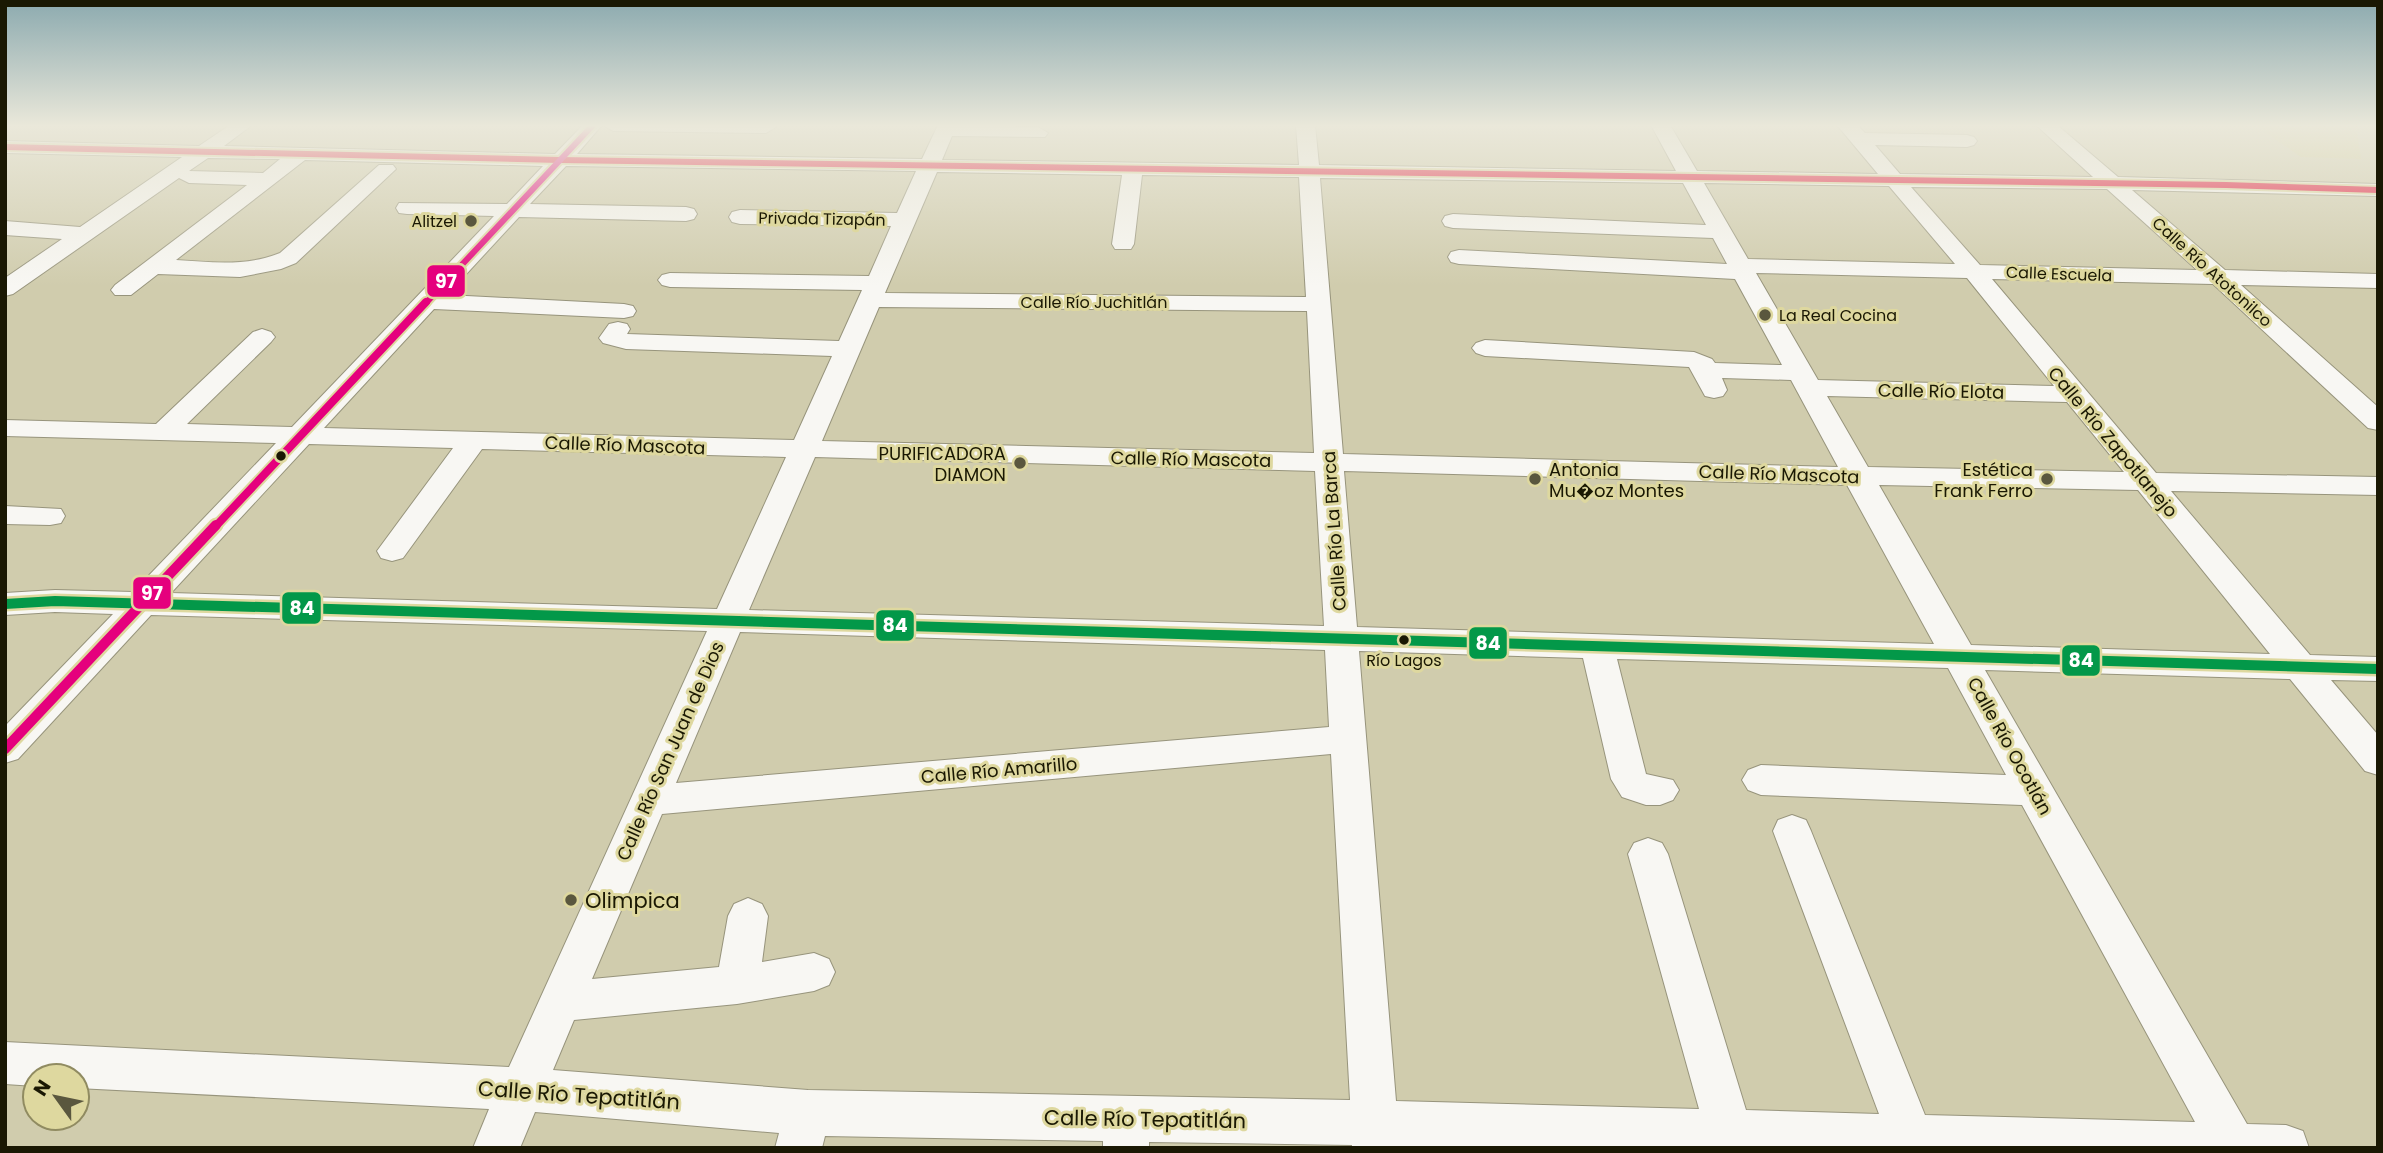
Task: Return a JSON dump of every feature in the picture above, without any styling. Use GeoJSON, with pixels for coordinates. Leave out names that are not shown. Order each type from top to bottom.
{"type":"FeatureCollection","features":[{"type":"Feature","properties":{"kind":"street"},"geometry":{"type":"LineString","coordinates":[[5,289],[164,179]]}},
{"type":"Feature","properties":{"kind":"street"},"geometry":{"type":"LineString","coordinates":[[259,179],[267,179]]}},
{"type":"Feature","properties":{"kind":"street"},"geometry":{"type":"LineString","coordinates":[[123,290],[267,179]]}},
{"type":"Feature","properties":{"kind":"street"},"geometry":{"type":"LineString","coordinates":[[155,267],[252,269],[280,263],[375,179]]}},
{"type":"Feature","properties":{"kind":"street"},"geometry":{"type":"LineString","coordinates":[[5,749],[542,179]]}},
{"type":"Feature","properties":{"kind":"street","name":"Calle Río San Juan de Dios"},"geometry":{"type":"LineString","coordinates":[[496,1148],[923,179]]}},
{"type":"Feature","properties":{"kind":"street"},"geometry":{"type":"LineString","coordinates":[[1123,244],[1132,179]]}},
{"type":"Feature","properties":{"kind":"street","name":"Calle Río La Barca"},"geometry":{"type":"LineString","coordinates":[[1310,179],[1376,1135]]}},
{"type":"Feature","properties":{"kind":"street","name":"Calle Río Ocotlán"},"geometry":{"type":"LineString","coordinates":[[1691,179],[2235,1147]]}},
{"type":"Feature","properties":{"kind":"street"},"geometry":{"type":"LineString","coordinates":[[1813,179],[2378,190]]}},
{"type":"Feature","properties":{"kind":"street","name":"Calle Río Atotonilco"},"geometry":{"type":"LineString","coordinates":[[2107,179],[2376,420]]}},
{"type":"Feature","properties":{"kind":"street","name":"Calle Río Zapotlanejo"},"geometry":{"type":"LineString","coordinates":[[1894,180],[1974,272],[2378,761]]}},
{"type":"Feature","properties":{"kind":"street"},"geometry":{"type":"LineString","coordinates":[[407,208],[687,214]]}},
{"type":"Feature","properties":{"kind":"street","name":"Privada Tizapán"},"geometry":{"type":"LineString","coordinates":[[740,217],[905,220]]}},
{"type":"Feature","properties":{"kind":"street"},"geometry":{"type":"LineString","coordinates":[[1453,221],[1722,232]]}},
{"type":"Feature","properties":{"kind":"street"},"geometry":{"type":"LineString","coordinates":[[5,228],[85,234]]}},
{"type":"Feature","properties":{"kind":"street","name":"Calle Escuela"},"geometry":{"type":"LineString","coordinates":[[1459,257],[1742,269],[2378,281]]}},
{"type":"Feature","properties":{"kind":"street","name":"Calle Río Juchitlán"},"geometry":{"type":"LineString","coordinates":[[670,280],[873,292],[1318,304]]}},
{"type":"Feature","properties":{"kind":"street"},"geometry":{"type":"LineString","coordinates":[[428,301],[621,320],[612,338],[626,341],[848,349]]}},
{"type":"Feature","properties":{"kind":"street"},"geometry":{"type":"LineString","coordinates":[[163,432],[262,337]]}},
{"type":"Feature","properties":{"kind":"street","name":"Calle Río Elota"},"geometry":{"type":"LineString","coordinates":[[1485,348],[1690,359],[1703,364],[1710,380],[1805,381],[2073,394]]}},
{"type":"Feature","properties":{"kind":"street","name":"Calle Río Mascota"},"geometry":{"type":"LineString","coordinates":[[5,428],[1858,476],[2378,486]]}},
{"type":"Feature","properties":{"kind":"street"},"geometry":{"type":"LineString","coordinates":[[392,551],[473,441]]}},
{"type":"Feature","properties":{"kind":"street"},"geometry":{"type":"LineString","coordinates":[[5,515],[50,516]]}},
{"type":"Feature","properties":{"kind":"street"},"geometry":{"type":"LineString","coordinates":[[5,604],[55,601],[727,623],[1959,655],[2378,669]]}},
{"type":"Feature","properties":{"kind":"street"},"geometry":{"type":"LineString","coordinates":[[1597,646],[1632,786],[1638,789],[1660,790]]}},
{"type":"Feature","properties":{"kind":"street","name":"Calle Río Amarillo"},"geometry":{"type":"LineString","coordinates":[[649,800],[1349,739]]}},
{"type":"Feature","properties":{"kind":"street"},"geometry":{"type":"LineString","coordinates":[[1761,780],[2035,790]]}},
{"type":"Feature","properties":{"kind":"street"},"geometry":{"type":"LineString","coordinates":[[1792,831],[1910,1138]]}},
{"type":"Feature","properties":{"kind":"street"},"geometry":{"type":"LineString","coordinates":[[1648,854],[1728,1132]]}},
{"type":"Feature","properties":{"kind":"street"},"geometry":{"type":"LineString","coordinates":[[737,985],[748,916]]}},
{"type":"Feature","properties":{"kind":"street"},"geometry":{"type":"LineString","coordinates":[[560,1002],[737,985],[814,972]]}},
{"type":"Feature","properties":{"kind":"street","name":"Calle Río Tepatitlán"},"geometry":{"type":"LineString","coordinates":[[5,1063],[521,1089],[803,1130],[1376,1135],[1728,1132],[2286,1148]]}},
{"type":"Feature","properties":{"kind":"transit line","name":"97"},"geometry":{"type":"LineString","coordinates":[[5,749],[542,179]]}},
{"type":"Feature","properties":{"kind":"transit line"},"geometry":{"type":"LineString","coordinates":[[1813,179],[2378,190]]}},
{"type":"Feature","properties":{"kind":"transit line","name":"84"},"geometry":{"type":"LineString","coordinates":[[5,604],[55,601],[2378,669]]}},
{"type":"Feature","properties":{"kind":"place","name":"Alitzel"},"geometry":{"type":"Point","coordinates":[471,221]}},
{"type":"Feature","properties":{"kind":"place","name":"La Real Cocina"},"geometry":{"type":"Point","coordinates":[1765,315]}},
{"type":"Feature","properties":{"kind":"place","name":"PURIFICADORA DIAMON"},"geometry":{"type":"Point","coordinates":[1020,463]}},
{"type":"Feature","properties":{"kind":"place","name":"Antonia Mu�oz Montes"},"geometry":{"type":"Point","coordinates":[1535,479]}},
{"type":"Feature","properties":{"kind":"place","name":"Estética Frank Ferro"},"geometry":{"type":"Point","coordinates":[2047,479]}},
{"type":"Feature","properties":{"kind":"place","name":"Río Lagos"},"geometry":{"type":"Point","coordinates":[1404,640]}},
{"type":"Feature","properties":{"kind":"place","name":"Olimpica"},"geometry":{"type":"Point","coordinates":[571,900]}}]}
